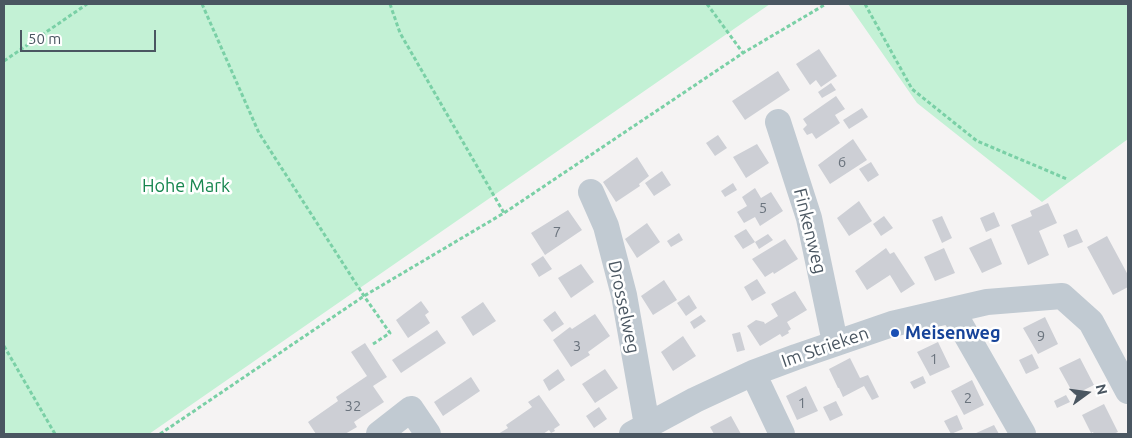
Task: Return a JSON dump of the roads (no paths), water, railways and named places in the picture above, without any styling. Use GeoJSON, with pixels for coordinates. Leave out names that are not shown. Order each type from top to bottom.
{"type":"FeatureCollection","features":[{"type":"Feature","properties":{"kind":"street","name":"Finkenweg"},"geometry":{"type":"LineString","coordinates":[[778,122],[809,218],[835,342]]}},
{"type":"Feature","properties":{"kind":"street","name":"Drosselweg"},"geometry":{"type":"LineString","coordinates":[[591,192],[606,226],[624,295],[640,430]]}},
{"type":"Feature","properties":{"kind":"street","name":"Im Strieken"},"geometry":{"type":"LineString","coordinates":[[640,430],[695,400],[753,373],[835,342],[903,321],[987,302],[1062,296],[1091,322],[1128,391]]}},
{"type":"Feature","properties":{"kind":"street"},"geometry":{"type":"LineString","coordinates":[[952,310],[1023,434]]}},
{"type":"Feature","properties":{"kind":"street"},"geometry":{"type":"LineString","coordinates":[[753,373],[782,434]]}},
{"type":"Feature","properties":{"kind":"street"},"geometry":{"type":"LineString","coordinates":[[380,434],[411,409],[428,434]]}},
{"type":"Feature","properties":{"kind":"place","name":"Meisenweg"},"geometry":{"type":"Point","coordinates":[895,333]}},
{"type":"Feature","properties":{"kind":"park label","name":"Hohe Mark"},"geometry":{"type":"Point","coordinates":[186,186]}}]}
